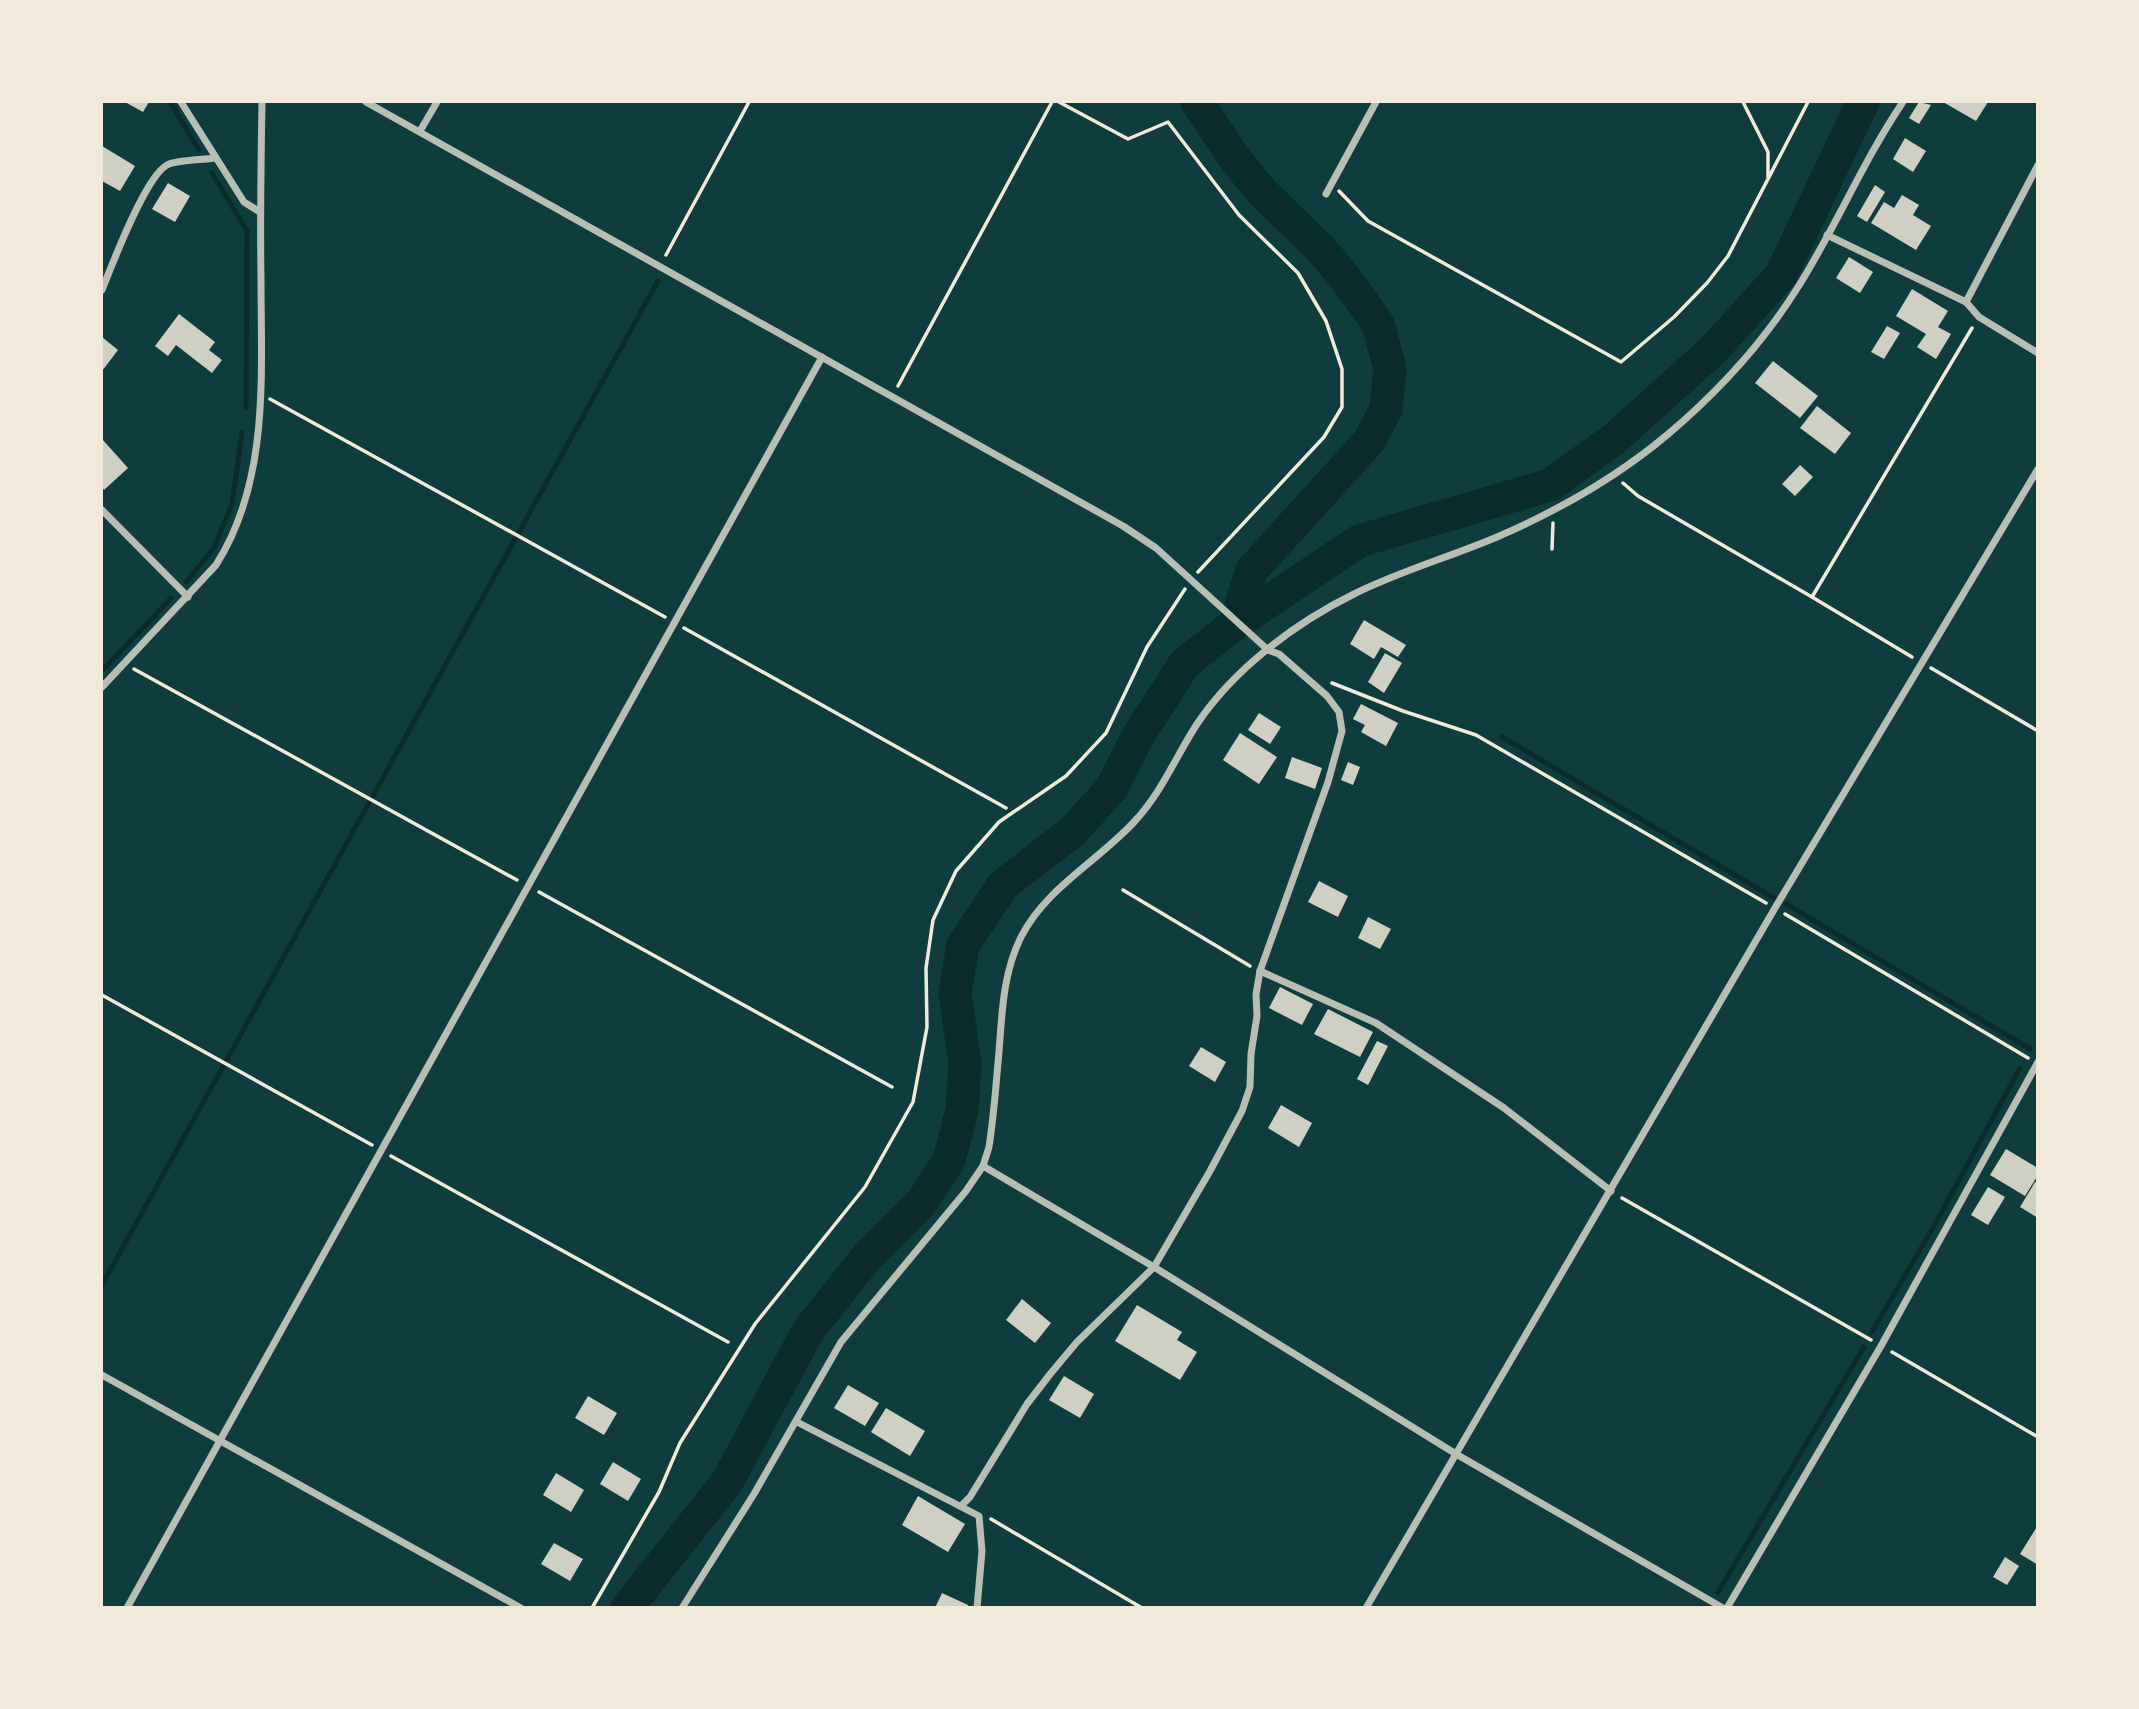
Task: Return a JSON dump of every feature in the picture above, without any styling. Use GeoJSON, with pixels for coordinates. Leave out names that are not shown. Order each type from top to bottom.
{"type":"FeatureCollection","features":[{"type":"Feature","properties":{"kind":"street"},"geometry":{"type":"LineString","coordinates":[[181,102],[244,202],[260,212]]}},
{"type":"Feature","properties":{"kind":"street"},"geometry":{"type":"LineString","coordinates":[[102,687],[216,565],[228,545],[241,512],[255,455],[261,396],[261,102]]}},
{"type":"Feature","properties":{"kind":"street"},"geometry":{"type":"LineString","coordinates":[[366,102],[1123,526],[1156,548],[1268,650],[1279,654],[1327,696],[1339,712],[1342,731],[1328,782],[1260,971],[1250,1087],[1242,1111],[1176,1233],[1154,1267],[1077,1342],[1051,1373],[1027,1404],[970,1497],[961,1506]]}},
{"type":"Feature","properties":{"kind":"street"},"geometry":{"type":"LineString","coordinates":[[420,131],[437,102]]}},
{"type":"Feature","properties":{"kind":"street"},"geometry":{"type":"LineString","coordinates":[[1325,194],[1376,102]]}},
{"type":"Feature","properties":{"kind":"street"},"geometry":{"type":"LineString","coordinates":[[682,1608],[797,1422],[841,1342],[966,1191],[983,1166],[995,1107],[1003,999],[1009,967],[1021,937],[1037,912],[1061,885],[1130,826],[1152,802],[1197,724],[1229,683],[1292,630],[1357,592],[1500,536],[1553,510],[1613,475],[1664,438],[1704,403],[1738,368],[1799,286],[1883,131],[1903,102]]}},
{"type":"Feature","properties":{"kind":"street"},"geometry":{"type":"LineString","coordinates":[[102,290],[131,218],[159,172],[167,164],[215,158]]}},
{"type":"Feature","properties":{"kind":"street"},"geometry":{"type":"LineString","coordinates":[[1966,302],[2038,165]]}},
{"type":"Feature","properties":{"kind":"street"},"geometry":{"type":"LineString","coordinates":[[1827,235],[1966,302],[1979,317],[2038,354]]}},
{"type":"Feature","properties":{"kind":"street"},"geometry":{"type":"LineString","coordinates":[[127,1608],[822,357]]}},
{"type":"Feature","properties":{"kind":"street"},"geometry":{"type":"LineString","coordinates":[[1366,1608],[1775,908],[2038,469]]}},
{"type":"Feature","properties":{"kind":"street"},"geometry":{"type":"LineString","coordinates":[[102,510],[188,597]]}},
{"type":"Feature","properties":{"kind":"street"},"geometry":{"type":"LineString","coordinates":[[1260,971],[1376,1023],[1504,1108],[1611,1191]]}},
{"type":"Feature","properties":{"kind":"street"},"geometry":{"type":"LineString","coordinates":[[983,1166],[1154,1267],[1456,1454],[1725,1608],[1881,1346],[2037,1064]]}},
{"type":"Feature","properties":{"kind":"street"},"geometry":{"type":"LineString","coordinates":[[102,1375],[522,1608]]}},
{"type":"Feature","properties":{"kind":"street"},"geometry":{"type":"LineString","coordinates":[[797,1422],[979,1516],[982,1551],[977,1608]]}},
{"type":"Feature","properties":{"kind":"path"},"geometry":{"type":"LineString","coordinates":[[660,266],[749,102]]}},
{"type":"Feature","properties":{"kind":"path"},"geometry":{"type":"LineString","coordinates":[[892,396],[1052,102]]}},
{"type":"Feature","properties":{"kind":"path"},"geometry":{"type":"LineString","coordinates":[[592,1608],[659,1492],[680,1443],[755,1324],[865,1187],[913,1102],[927,1027],[926,968],[933,920],[956,871],[999,822],[1066,776],[1106,733],[1147,647],[1191,579],[1324,438],[1342,407],[1342,369],[1326,321],[1298,273],[1239,215],[1168,122],[1128,139],[1059,102]]}},
{"type":"Feature","properties":{"kind":"path"},"geometry":{"type":"LineString","coordinates":[[1743,102],[1768,152],[1768,179]]}},
{"type":"Feature","properties":{"kind":"path"},"geometry":{"type":"LineString","coordinates":[[1332,183],[1368,221],[1621,362],[1674,317],[1707,283],[1728,256],[1808,102]]}},
{"type":"Feature","properties":{"kind":"path"},"geometry":{"type":"LineString","coordinates":[[1613,475],[1638,496],[1812,597],[1979,317]]}},
{"type":"Feature","properties":{"kind":"path"},"geometry":{"type":"LineString","coordinates":[[261,396],[276,401],[1006,808]]}},
{"type":"Feature","properties":{"kind":"path"},"geometry":{"type":"LineString","coordinates":[[1552,549],[1553,510]]}},
{"type":"Feature","properties":{"kind":"path"},"geometry":{"type":"LineString","coordinates":[[123,663],[892,1087]]}},
{"type":"Feature","properties":{"kind":"path"},"geometry":{"type":"LineString","coordinates":[[1316,687],[1334,682],[1402,711],[1476,735],[2037,1064]]}},
{"type":"Feature","properties":{"kind":"path"},"geometry":{"type":"LineString","coordinates":[[1123,890],[1260,971]]}},
{"type":"Feature","properties":{"kind":"path"},"geometry":{"type":"LineString","coordinates":[[102,995],[728,1342]]}},
{"type":"Feature","properties":{"kind":"path"},"geometry":{"type":"LineString","coordinates":[[1611,1191],[2038,1437]]}},
{"type":"Feature","properties":{"kind":"path"},"geometry":{"type":"LineString","coordinates":[[979,1516],[992,1520],[1142,1608]]}},
{"type":"Feature","properties":{"kind":"building"},"geometry":{"type":"Polygon","coordinates":[[[125,102],[149,102],[143,112],[125,102]]]}},
{"type":"Feature","properties":{"kind":"building"},"geometry":{"type":"Polygon","coordinates":[[[1919,102],[1931,105],[1919,124],[1909,118],[1919,102]]]}},
{"type":"Feature","properties":{"kind":"building"},"geometry":{"type":"Polygon","coordinates":[[[1943,102],[1988,102],[1976,121],[1943,102]]]}},
{"type":"Feature","properties":{"kind":"building"},"geometry":{"type":"Polygon","coordinates":[[[1905,138],[1926,151],[1913,172],[1893,159],[1905,138]]]}},
{"type":"Feature","properties":{"kind":"building"},"geometry":{"type":"Polygon","coordinates":[[[102,146],[135,166],[120,191],[102,181],[102,146]]]}},
{"type":"Feature","properties":{"kind":"building"},"geometry":{"type":"Polygon","coordinates":[[[168,183],[190,196],[175,222],[152,209],[168,183]]]}},
{"type":"Feature","properties":{"kind":"building"},"geometry":{"type":"Polygon","coordinates":[[[1875,185],[1885,192],[1867,222],[1857,216],[1875,185]]]}},
{"type":"Feature","properties":{"kind":"building"},"geometry":{"type":"Polygon","coordinates":[[[1902,195],[1919,205],[1913,215],[1931,226],[1916,250],[1871,223],[1884,202],[1894,208],[1902,195]]]}},
{"type":"Feature","properties":{"kind":"building"},"geometry":{"type":"Polygon","coordinates":[[[1849,257],[1873,272],[1860,293],[1836,278],[1849,257]]]}},
{"type":"Feature","properties":{"kind":"building"},"geometry":{"type":"Polygon","coordinates":[[[1912,289],[1948,311],[1938,327],[1951,334],[1936,359],[1917,347],[1926,334],[1896,316],[1912,289]]]}},
{"type":"Feature","properties":{"kind":"building"},"geometry":{"type":"Polygon","coordinates":[[[179,314],[215,342],[209,350],[222,360],[212,373],[176,345],[168,356],[155,346],[179,314]]]}},
{"type":"Feature","properties":{"kind":"building"},"geometry":{"type":"Polygon","coordinates":[[[1887,326],[1900,333],[1884,359],[1871,352],[1887,326]]]}},
{"type":"Feature","properties":{"kind":"building"},"geometry":{"type":"Polygon","coordinates":[[[102,337],[118,350],[102,371],[102,337]]]}},
{"type":"Feature","properties":{"kind":"building"},"geometry":{"type":"Polygon","coordinates":[[[1773,361],[1818,396],[1800,418],[1755,383],[1773,361]]]}},
{"type":"Feature","properties":{"kind":"building"},"geometry":{"type":"Polygon","coordinates":[[[1817,406],[1851,433],[1835,454],[1800,428],[1817,406]]]}},
{"type":"Feature","properties":{"kind":"building"},"geometry":{"type":"Polygon","coordinates":[[[102,439],[128,468],[104,490],[102,487],[102,439]]]}},
{"type":"Feature","properties":{"kind":"building"},"geometry":{"type":"Polygon","coordinates":[[[1800,465],[1813,477],[1795,496],[1782,484],[1800,465]]]}},
{"type":"Feature","properties":{"kind":"building"},"geometry":{"type":"Polygon","coordinates":[[[1364,620],[1406,645],[1398,657],[1381,647],[1374,659],[1350,644],[1364,620]]]}},
{"type":"Feature","properties":{"kind":"building"},"geometry":{"type":"Polygon","coordinates":[[[1385,653],[1402,663],[1384,693],[1368,682],[1385,653]]]}},
{"type":"Feature","properties":{"kind":"building"},"geometry":{"type":"Polygon","coordinates":[[[1361,704],[1398,723],[1386,746],[1361,732],[1365,725],[1353,719],[1361,704]]]}},
{"type":"Feature","properties":{"kind":"building"},"geometry":{"type":"Polygon","coordinates":[[[1259,713],[1281,727],[1270,744],[1248,730],[1259,713]]]}},
{"type":"Feature","properties":{"kind":"building"},"geometry":{"type":"Polygon","coordinates":[[[1240,733],[1277,757],[1259,784],[1223,760],[1240,733]]]}},
{"type":"Feature","properties":{"kind":"building"},"geometry":{"type":"Polygon","coordinates":[[[1292,757],[1322,768],[1315,789],[1285,778],[1292,757]]]}},
{"type":"Feature","properties":{"kind":"building"},"geometry":{"type":"Polygon","coordinates":[[[1348,762],[1360,767],[1353,785],[1341,780],[1348,762]]]}},
{"type":"Feature","properties":{"kind":"building"},"geometry":{"type":"Polygon","coordinates":[[[1319,881],[1348,896],[1338,917],[1308,902],[1319,881]]]}},
{"type":"Feature","properties":{"kind":"building"},"geometry":{"type":"Polygon","coordinates":[[[1368,917],[1391,929],[1380,949],[1358,938],[1368,917]]]}},
{"type":"Feature","properties":{"kind":"building"},"geometry":{"type":"Polygon","coordinates":[[[1280,987],[1313,1004],[1302,1025],[1269,1008],[1280,987]]]}},
{"type":"Feature","properties":{"kind":"building"},"geometry":{"type":"Polygon","coordinates":[[[1328,1009],[1373,1032],[1360,1057],[1314,1034],[1328,1009]]]}},
{"type":"Feature","properties":{"kind":"building"},"geometry":{"type":"Polygon","coordinates":[[[1377,1041],[1388,1046],[1368,1085],[1357,1079],[1377,1041]]]}},
{"type":"Feature","properties":{"kind":"building"},"geometry":{"type":"Polygon","coordinates":[[[1201,1047],[1226,1062],[1215,1082],[1189,1066],[1201,1047]]]}},
{"type":"Feature","properties":{"kind":"building"},"geometry":{"type":"Polygon","coordinates":[[[1281,1105],[1312,1123],[1299,1147],[1268,1128],[1281,1105]]]}},
{"type":"Feature","properties":{"kind":"building"},"geometry":{"type":"Polygon","coordinates":[[[2006,1149],[2038,1168],[2038,1175],[2025,1196],[1990,1175],[2006,1149]]]}},
{"type":"Feature","properties":{"kind":"building"},"geometry":{"type":"Polygon","coordinates":[[[2035,1182],[2038,1184],[2038,1218],[2020,1207],[2035,1182]]]}},
{"type":"Feature","properties":{"kind":"building"},"geometry":{"type":"Polygon","coordinates":[[[1988,1187],[2005,1197],[1988,1225],[1971,1215],[1988,1187]]]}},
{"type":"Feature","properties":{"kind":"building"},"geometry":{"type":"Polygon","coordinates":[[[1022,1299],[1051,1323],[1035,1343],[1006,1320],[1022,1299]]]}},
{"type":"Feature","properties":{"kind":"building"},"geometry":{"type":"Polygon","coordinates":[[[1137,1305],[1182,1332],[1177,1340],[1197,1352],[1180,1380],[1115,1341],[1137,1305]]]}},
{"type":"Feature","properties":{"kind":"building"},"geometry":{"type":"Polygon","coordinates":[[[1064,1376],[1094,1394],[1080,1418],[1049,1400],[1064,1376]]]}},
{"type":"Feature","properties":{"kind":"building"},"geometry":{"type":"Polygon","coordinates":[[[848,1385],[879,1403],[865,1426],[834,1408],[848,1385]]]}},
{"type":"Feature","properties":{"kind":"building"},"geometry":{"type":"Polygon","coordinates":[[[588,1396],[617,1413],[604,1435],[575,1418],[588,1396]]]}},
{"type":"Feature","properties":{"kind":"building"},"geometry":{"type":"Polygon","coordinates":[[[886,1408],[925,1431],[910,1456],[871,1432],[886,1408]]]}},
{"type":"Feature","properties":{"kind":"building"},"geometry":{"type":"Polygon","coordinates":[[[613,1462],[641,1479],[628,1501],[600,1484],[613,1462]]]}},
{"type":"Feature","properties":{"kind":"building"},"geometry":{"type":"Polygon","coordinates":[[[556,1473],[584,1490],[571,1512],[543,1495],[556,1473]]]}},
{"type":"Feature","properties":{"kind":"building"},"geometry":{"type":"Polygon","coordinates":[[[918,1496],[965,1524],[948,1552],[902,1525],[918,1496]]]}},
{"type":"Feature","properties":{"kind":"building"},"geometry":{"type":"Polygon","coordinates":[[[2038,1525],[2038,1565],[2020,1554],[2038,1525]]]}},
{"type":"Feature","properties":{"kind":"building"},"geometry":{"type":"Polygon","coordinates":[[[554,1543],[583,1559],[570,1581],[541,1564],[554,1543]]]}},
{"type":"Feature","properties":{"kind":"building"},"geometry":{"type":"Polygon","coordinates":[[[2005,1557],[2019,1566],[2007,1585],[1993,1577],[2005,1557]]]}},
{"type":"Feature","properties":{"kind":"building"},"geometry":{"type":"Polygon","coordinates":[[[942,1593],[968,1605],[967,1608],[935,1608],[942,1593]]]}},
{"type":"Feature","properties":{"kind":"waterway"},"geometry":{"type":"LineString","coordinates":[[170,102],[199,150]]}},
{"type":"Feature","properties":{"kind":"waterway"},"geometry":{"type":"LineString","coordinates":[[1197,102],[1233,156],[1261,191],[1321,249],[1346,279],[1378,324],[1390,369],[1386,409],[1369,441],[1252,570],[1235,624]]}},
{"type":"Feature","properties":{"kind":"waterway"},"geometry":{"type":"LineString","coordinates":[[627,1608],[727,1482],[808,1331],[866,1258],[922,1202],[949,1160],[962,1110],[965,1064],[955,993],[963,945],[1003,885],[1072,832],[1111,789],[1138,736],[1185,663],[1235,624],[1359,541],[1550,485],[1614,439],[1713,350],[1781,275],[1863,102]]}},
{"type":"Feature","properties":{"kind":"waterway"},"geometry":{"type":"LineString","coordinates":[[212,173],[247,231],[246,407]]}},
{"type":"Feature","properties":{"kind":"waterway"},"geometry":{"type":"LineString","coordinates":[[102,1285],[658,281]]}},
{"type":"Feature","properties":{"kind":"waterway"},"geometry":{"type":"LineString","coordinates":[[186,582],[214,548],[232,504],[242,433]]}},
{"type":"Feature","properties":{"kind":"waterway"},"geometry":{"type":"LineString","coordinates":[[102,671],[171,598]]}},
{"type":"Feature","properties":{"kind":"waterway"},"geometry":{"type":"LineString","coordinates":[[1502,737],[1774,898]]}},
{"type":"Feature","properties":{"kind":"waterway"},"geometry":{"type":"LineString","coordinates":[[1786,904],[2030,1049]]}},
{"type":"Feature","properties":{"kind":"waterway"},"geometry":{"type":"LineString","coordinates":[[1872,1332],[1934,1226],[2020,1068]]}},
{"type":"Feature","properties":{"kind":"waterway"},"geometry":{"type":"LineString","coordinates":[[1718,1592],[1864,1347]]}}]}
